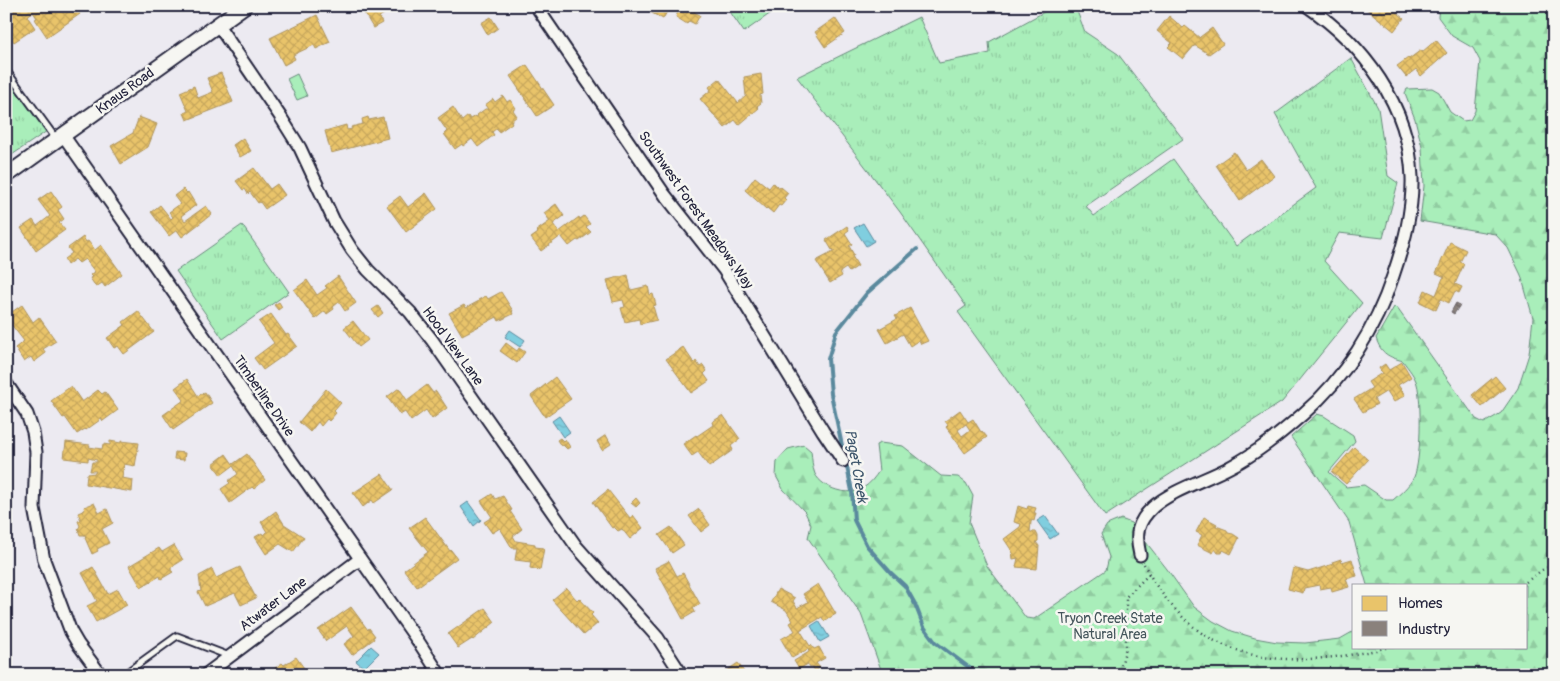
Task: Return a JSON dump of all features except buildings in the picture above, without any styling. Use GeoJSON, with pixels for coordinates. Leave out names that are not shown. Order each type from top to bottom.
{"type":"FeatureCollection","features":[{"type":"Feature","properties":{"kind":"street","name":"Knaus Road"},"geometry":{"type":"LineString","coordinates":[[6,176],[244,6]]}},
{"type":"Feature","properties":{"kind":"street","name":"Southwest Forest Meadows Way"},"geometry":{"type":"LineString","coordinates":[[536,6],[666,195],[724,270],[843,461]]}},
{"type":"Feature","properties":{"kind":"street"},"geometry":{"type":"LineString","coordinates":[[1140,555],[1137,542],[1138,528],[1143,517],[1162,499],[1230,467],[1261,449],[1304,414],[1337,379],[1358,350],[1379,314],[1400,259],[1407,231],[1412,177],[1410,156],[1403,126],[1386,88],[1366,59],[1329,22],[1307,6]]}},
{"type":"Feature","properties":{"kind":"street","name":"Hood View Lane"},"geometry":{"type":"LineString","coordinates":[[218,24],[300,148],[334,221],[352,250],[368,270],[410,312],[432,340],[576,546],[658,638],[682,675]]}},
{"type":"Feature","properties":{"kind":"street","name":"Timberline Drive"},"geometry":{"type":"LineString","coordinates":[[60,137],[360,559],[440,675]]}},
{"type":"Feature","properties":{"kind":"street"},"geometry":{"type":"LineString","coordinates":[[6,384],[27,414],[33,432],[36,452],[34,508],[44,560],[71,632],[102,675]]}},
{"type":"Feature","properties":{"kind":"street","name":"Atwater Lane"},"geometry":{"type":"LineString","coordinates":[[205,675],[360,559]]}},
{"type":"Feature","properties":{"kind":"lane"},"geometry":{"type":"LineString","coordinates":[[6,70],[60,137]]}},
{"type":"Feature","properties":{"kind":"lane"},"geometry":{"type":"LineString","coordinates":[[123,675],[177,636],[229,656]]}},
{"type":"Feature","properties":{"kind":"path"},"geometry":{"type":"LineString","coordinates":[[1140,555],[1149,574],[1179,613],[1204,635],[1248,654],[1272,658],[1320,659],[1385,648]]}},
{"type":"Feature","properties":{"kind":"path"},"geometry":{"type":"LineString","coordinates":[[1523,584],[1542,570],[1554,564]]}},
{"type":"Feature","properties":{"kind":"path"},"geometry":{"type":"LineString","coordinates":[[1119,675],[1126,647],[1126,597],[1149,574]]}},
{"type":"Feature","properties":{"kind":"green space"},"geometry":{"type":"Polygon","coordinates":[[[726,6],[781,6],[744,32],[726,6]]]}},
{"type":"Feature","properties":{"kind":"green space"},"geometry":{"type":"Polygon","coordinates":[[[1055,6],[1075,6],[1085,32],[1118,54],[1183,139],[1086,206],[1094,216],[1173,159],[1236,246],[1316,188],[1275,114],[1351,58],[1378,108],[1388,176],[1398,183],[1383,238],[1339,233],[1324,261],[1362,303],[1282,402],[1105,516],[958,312],[966,306],[900,212],[797,77],[919,17],[939,63],[990,53],[989,42],[1055,6]]]}},
{"type":"Feature","properties":{"kind":"green space","name":"Tryon Creek State Natural Area"},"geometry":{"type":"Polygon","coordinates":[[[1439,6],[1554,6],[1554,675],[883,675],[861,614],[808,538],[811,525],[805,512],[783,489],[776,476],[777,461],[788,449],[804,445],[811,451],[815,474],[824,484],[837,490],[857,491],[876,476],[879,471],[876,445],[880,443],[903,446],[941,476],[958,477],[966,483],[973,496],[969,523],[987,566],[1026,618],[1034,619],[1106,570],[1109,557],[1101,534],[1107,525],[1121,519],[1131,523],[1194,607],[1213,621],[1232,631],[1277,642],[1305,643],[1340,639],[1352,632],[1352,648],[1528,648],[1528,584],[1367,584],[1349,522],[1291,437],[1317,414],[1324,416],[1353,435],[1355,441],[1329,472],[1346,487],[1364,485],[1386,500],[1393,500],[1410,483],[1414,477],[1418,458],[1420,431],[1419,392],[1413,375],[1403,361],[1386,354],[1380,348],[1376,338],[1394,307],[1397,308],[1476,419],[1484,423],[1501,413],[1518,388],[1529,354],[1533,318],[1521,275],[1508,248],[1495,234],[1420,221],[1424,186],[1422,147],[1415,119],[1405,93],[1407,89],[1432,88],[1439,92],[1450,112],[1463,121],[1470,120],[1475,111],[1480,61],[1473,48],[1452,36],[1438,17],[1439,6]]]}},
{"type":"Feature","properties":{"kind":"green space"},"geometry":{"type":"Polygon","coordinates":[[[6,67],[50,129],[6,159],[6,67]]]}},
{"type":"Feature","properties":{"kind":"green space"},"geometry":{"type":"Polygon","coordinates":[[[297,74],[307,96],[297,100],[287,79],[297,74]]]}},
{"type":"Feature","properties":{"kind":"green space"},"geometry":{"type":"Polygon","coordinates":[[[242,225],[289,292],[223,339],[176,271],[242,225]]]}},
{"type":"Feature","properties":{"kind":"water"},"geometry":{"type":"Polygon","coordinates":[[[863,223],[874,241],[866,246],[854,228],[863,223]]]}},
{"type":"Feature","properties":{"kind":"water"},"geometry":{"type":"Polygon","coordinates":[[[510,330],[525,340],[520,347],[505,337],[510,330]]]}},
{"type":"Feature","properties":{"kind":"water"},"geometry":{"type":"Polygon","coordinates":[[[559,416],[570,432],[563,437],[552,421],[559,416]]]}},
{"type":"Feature","properties":{"kind":"water"},"geometry":{"type":"Polygon","coordinates":[[[468,502],[481,520],[474,526],[461,507],[468,502]]]}},
{"type":"Feature","properties":{"kind":"water"},"geometry":{"type":"Polygon","coordinates":[[[1045,516],[1058,534],[1050,539],[1037,521],[1045,516]]]}},
{"type":"Feature","properties":{"kind":"water"},"geometry":{"type":"Polygon","coordinates":[[[819,621],[829,637],[820,642],[811,626],[819,621]]]}},
{"type":"Feature","properties":{"kind":"water"},"geometry":{"type":"Polygon","coordinates":[[[371,646],[379,653],[364,668],[356,661],[371,646]]]}},
{"type":"Feature","properties":{"kind":"waterway","name":"Paget Creek"},"geometry":{"type":"LineString","coordinates":[[844,455],[831,394],[828,359],[836,332],[867,293],[917,249]]}},
{"type":"Feature","properties":{"kind":"waterway","name":"Paget Creek"},"geometry":{"type":"LineString","coordinates":[[846,462],[852,491],[854,520],[867,546],[905,586],[915,604],[924,627],[935,642],[979,675]]}}]}
